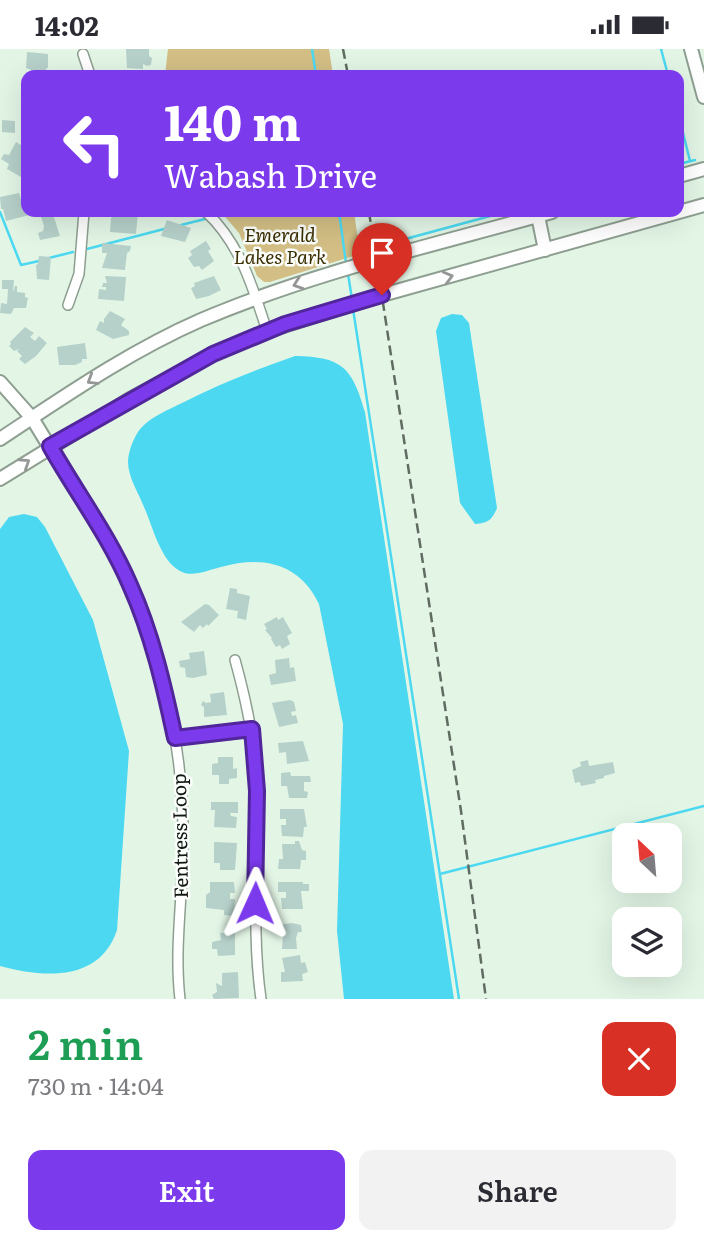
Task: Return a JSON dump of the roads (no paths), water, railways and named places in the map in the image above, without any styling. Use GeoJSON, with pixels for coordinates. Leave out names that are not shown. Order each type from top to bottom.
{"type":"FeatureCollection","features":[{"type":"Feature","properties":{"kind":"main road"},"geometry":{"type":"LineString","coordinates":[[691,49],[704,97]]}},
{"type":"Feature","properties":{"kind":"main road"},"geometry":{"type":"LineString","coordinates":[[684,175],[704,169]]}},
{"type":"Feature","properties":{"kind":"main road"},"geometry":{"type":"LineString","coordinates":[[684,211],[704,205]]}},
{"type":"Feature","properties":{"kind":"main road"},"geometry":{"type":"LineString","coordinates":[[0,439],[111,368],[164,338],[256,299],[376,259],[534,217]]}},
{"type":"Feature","properties":{"kind":"main road"},"geometry":{"type":"LineString","coordinates":[[538,217],[545,250]]}},
{"type":"Feature","properties":{"kind":"main road"},"geometry":{"type":"LineString","coordinates":[[0,479],[50,446],[213,354],[267,331],[329,310],[662,217]]}},
{"type":"Feature","properties":{"kind":"main road","name":"Fentress Loop"},"geometry":{"type":"LineString","coordinates":[[0,382],[32,418],[50,446]]}},
{"type":"Feature","properties":{"kind":"street"},"geometry":{"type":"LineString","coordinates":[[83,54],[88,70]]}},
{"type":"Feature","properties":{"kind":"street"},"geometry":{"type":"LineString","coordinates":[[68,305],[79,274],[84,217]]}},
{"type":"Feature","properties":{"kind":"street"},"geometry":{"type":"LineString","coordinates":[[211,217],[230,239],[267,331]]}},
{"type":"Feature","properties":{"kind":"street","name":"Fentress Loop"},"geometry":{"type":"LineString","coordinates":[[50,446],[129,583],[147,626],[163,681],[175,738],[184,844],[178,956],[180,999]]}},
{"type":"Feature","properties":{"kind":"street"},"geometry":{"type":"LineString","coordinates":[[235,660],[252,729],[257,791],[255,951],[261,999]]}},
{"type":"Feature","properties":{"kind":"street"},"geometry":{"type":"LineString","coordinates":[[175,738],[252,729]]}},
{"type":"Feature","properties":{"kind":"water"},"geometry":{"type":"Polygon","coordinates":[[[452,314],[462,315],[469,323],[497,508],[489,520],[479,524],[475,524],[460,503],[436,331],[441,318],[452,314]]]}},
{"type":"Feature","properties":{"kind":"water"},"geometry":{"type":"Polygon","coordinates":[[[295,356],[324,359],[343,367],[355,384],[365,412],[454,999],[344,999],[337,931],[343,724],[319,604],[301,579],[278,566],[251,562],[236,563],[195,574],[180,571],[162,551],[128,468],[132,444],[138,431],[150,420],[223,383],[295,356]]]}},
{"type":"Feature","properties":{"kind":"water"},"geometry":{"type":"Polygon","coordinates":[[[24,514],[37,517],[45,527],[93,620],[129,751],[117,930],[109,947],[98,959],[69,972],[52,974],[0,966],[0,529],[9,517],[24,514]]]}},
{"type":"Feature","properties":{"kind":"waterway"},"geometry":{"type":"LineString","coordinates":[[312,49],[315,70]]}},
{"type":"Feature","properties":{"kind":"waterway"},"geometry":{"type":"LineString","coordinates":[[661,49],[667,70]]}},
{"type":"Feature","properties":{"kind":"waterway"},"geometry":{"type":"LineString","coordinates":[[684,137],[690,161]]}},
{"type":"Feature","properties":{"kind":"waterway"},"geometry":{"type":"LineString","coordinates":[[684,163],[695,160]]}},
{"type":"Feature","properties":{"kind":"waterway"},"geometry":{"type":"LineString","coordinates":[[0,212],[21,265],[39,261]]}},
{"type":"Feature","properties":{"kind":"waterway"},"geometry":{"type":"LineString","coordinates":[[340,217],[346,263]]}},
{"type":"Feature","properties":{"kind":"waterway"},"geometry":{"type":"LineString","coordinates":[[387,244],[487,217]]}},
{"type":"Feature","properties":{"kind":"waterway"},"geometry":{"type":"LineString","coordinates":[[181,225],[205,219]]}},
{"type":"Feature","properties":{"kind":"waterway"},"geometry":{"type":"LineString","coordinates":[[87,249],[164,229]]}},
{"type":"Feature","properties":{"kind":"waterway"},"geometry":{"type":"LineString","coordinates":[[49,258],[73,252]]}},
{"type":"Feature","properties":{"kind":"waterway"},"geometry":{"type":"LineString","coordinates":[[348,274],[352,299]]}},
{"type":"Feature","properties":{"kind":"waterway"},"geometry":{"type":"LineString","coordinates":[[353,309],[459,999]]}},
{"type":"Feature","properties":{"kind":"waterway"},"geometry":{"type":"LineString","coordinates":[[440,874],[704,806]]}},
{"type":"Feature","properties":{"kind":"railway"},"geometry":{"type":"LineString","coordinates":[[343,49],[347,70]]}},
{"type":"Feature","properties":{"kind":"railway"},"geometry":{"type":"LineString","coordinates":[[370,217],[461,811],[486,999]]}},
{"type":"Feature","properties":{"kind":"park label","name":"Emerald Lakes Park"},"geometry":{"type":"Point","coordinates":[280,245]}}]}
